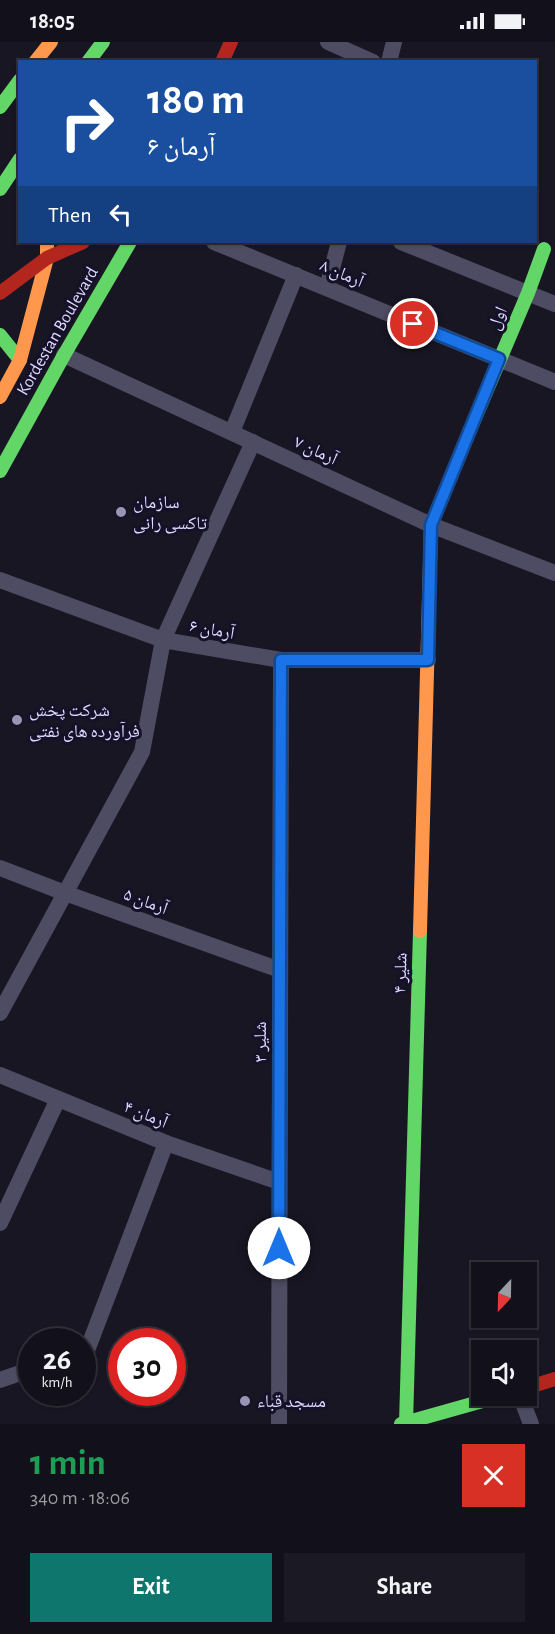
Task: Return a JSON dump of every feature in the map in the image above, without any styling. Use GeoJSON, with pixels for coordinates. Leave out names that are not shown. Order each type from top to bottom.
{"type":"FeatureCollection","features":[{"type":"Feature","properties":{"kind":"street"},"geometry":{"type":"LineString","coordinates":[[37,60],[51,42]]}},
{"type":"Feature","properties":{"kind":"street"},"geometry":{"type":"LineString","coordinates":[[90,60],[103,42]]}},
{"type":"Feature","properties":{"kind":"street"},"geometry":{"type":"LineString","coordinates":[[223,60],[231,42]]}},
{"type":"Feature","properties":{"kind":"street"},"geometry":{"type":"LineString","coordinates":[[328,42],[368,60]]}},
{"type":"Feature","properties":{"kind":"street"},"geometry":{"type":"LineString","coordinates":[[390,60],[394,42]]}},
{"type":"Feature","properties":{"kind":"street"},"geometry":{"type":"LineString","coordinates":[[2,99],[18,82]]}},
{"type":"Feature","properties":{"kind":"street"},"geometry":{"type":"LineString","coordinates":[[0,189],[18,162]]}},
{"type":"Feature","properties":{"kind":"street","name":"Kordestan Boulevard"},"geometry":{"type":"LineString","coordinates":[[0,396],[20,360],[46,258],[47,243]]}},
{"type":"Feature","properties":{"kind":"street"},"geometry":{"type":"LineString","coordinates":[[0,293],[46,258],[81,243]]}},
{"type":"Feature","properties":{"kind":"street","name":"Kordestan Boulevard"},"geometry":{"type":"LineString","coordinates":[[0,471],[129,243]]}},
{"type":"Feature","properties":{"kind":"street","name":"آرمان ۸"},"geometry":{"type":"LineString","coordinates":[[216,243],[555,382]]}},
{"type":"Feature","properties":{"kind":"street"},"geometry":{"type":"LineString","coordinates":[[327,288],[339,243]]}},
{"type":"Feature","properties":{"kind":"street"},"geometry":{"type":"LineString","coordinates":[[403,243],[555,304]]}},
{"type":"Feature","properties":{"kind":"street","name":"اول"},"geometry":{"type":"LineString","coordinates":[[431,525],[528,294],[544,249]]}},
{"type":"Feature","properties":{"kind":"street"},"geometry":{"type":"LineString","coordinates":[[232,432],[296,275]]}},
{"type":"Feature","properties":{"kind":"street"},"geometry":{"type":"LineString","coordinates":[[0,335],[20,360]]}},
{"type":"Feature","properties":{"kind":"street","name":"آرمان ۷"},"geometry":{"type":"LineString","coordinates":[[64,355],[431,525],[555,573]]}},
{"type":"Feature","properties":{"kind":"street"},"geometry":{"type":"LineString","coordinates":[[0,1013],[142,753],[163,640],[253,442]]}},
{"type":"Feature","properties":{"kind":"street","name":"شلیر ۴"},"geometry":{"type":"LineString","coordinates":[[404,1424],[431,525]]}},
{"type":"Feature","properties":{"kind":"street","name":"آرمان ۶"},"geometry":{"type":"LineString","coordinates":[[0,580],[163,640],[281,660],[428,660]]}},
{"type":"Feature","properties":{"kind":"street","name":"شلیر ۳"},"geometry":{"type":"LineString","coordinates":[[279,1424],[281,660]]}},
{"type":"Feature","properties":{"kind":"street","name":"آرمان ۵"},"geometry":{"type":"LineString","coordinates":[[0,868],[280,970]]}},
{"type":"Feature","properties":{"kind":"street","name":"آرمان ۴"},"geometry":{"type":"LineString","coordinates":[[0,1075],[166,1143],[279,1182]]}},
{"type":"Feature","properties":{"kind":"street"},"geometry":{"type":"LineString","coordinates":[[0,1223],[58,1099]]}},
{"type":"Feature","properties":{"kind":"street"},"geometry":{"type":"LineString","coordinates":[[96,1328],[166,1143]]}},
{"type":"Feature","properties":{"kind":"street"},"geometry":{"type":"LineString","coordinates":[[0,1380],[18,1374]]}},
{"type":"Feature","properties":{"kind":"street"},"geometry":{"type":"LineString","coordinates":[[537,1385],[555,1379]]}},
{"type":"Feature","properties":{"kind":"street"},"geometry":{"type":"LineString","coordinates":[[404,1424],[471,1405]]}},
{"type":"Feature","properties":{"kind":"street"},"geometry":{"type":"LineString","coordinates":[[524,1406],[531,1424]]}},
{"type":"Feature","properties":{"kind":"traffic: fast"},"geometry":{"type":"LineString","coordinates":[[90,60],[103,42]]}},
{"type":"Feature","properties":{"kind":"traffic: fast"},"geometry":{"type":"LineString","coordinates":[[0,107],[18,83]]}},
{"type":"Feature","properties":{"kind":"traffic: fast"},"geometry":{"type":"LineString","coordinates":[[0,189],[18,162]]}},
{"type":"Feature","properties":{"kind":"traffic: fast"},"geometry":{"type":"LineString","coordinates":[[0,471],[129,243]]}},
{"type":"Feature","properties":{"kind":"traffic: fast"},"geometry":{"type":"LineString","coordinates":[[470,430],[528,293],[544,249]]}},
{"type":"Feature","properties":{"kind":"traffic: fast"},"geometry":{"type":"LineString","coordinates":[[0,335],[20,360]]}},
{"type":"Feature","properties":{"kind":"traffic: fast"},"geometry":{"type":"LineString","coordinates":[[406,1424],[420,931]]}},
{"type":"Feature","properties":{"kind":"traffic: fast"},"geometry":{"type":"LineString","coordinates":[[401,1424],[471,1404]]}},
{"type":"Feature","properties":{"kind":"traffic: slow"},"geometry":{"type":"LineString","coordinates":[[37,60],[51,42]]}},
{"type":"Feature","properties":{"kind":"traffic: slow"},"geometry":{"type":"LineString","coordinates":[[0,397],[20,360],[47,258],[47,243]]}},
{"type":"Feature","properties":{"kind":"traffic: slow"},"geometry":{"type":"LineString","coordinates":[[420,931],[431,525],[470,430]]}},
{"type":"Feature","properties":{"kind":"traffic: jam"},"geometry":{"type":"LineString","coordinates":[[223,60],[231,42]]}},
{"type":"Feature","properties":{"kind":"traffic: jam"},"geometry":{"type":"LineString","coordinates":[[0,293],[47,258],[81,243]]}},
{"type":"Feature","properties":{"kind":"traffic: jam"},"geometry":{"type":"LineString","coordinates":[[537,1385],[555,1379]]}},
{"type":"Feature","properties":{"kind":"place","name":"سازمان تاکسی رانی"},"geometry":{"type":"Point","coordinates":[121,512]}},
{"type":"Feature","properties":{"kind":"place","name":"شرکت پخش فرآورده های نفتی"},"geometry":{"type":"Point","coordinates":[17,720]}},
{"type":"Feature","properties":{"kind":"place","name":"مسجد قباء"},"geometry":{"type":"Point","coordinates":[245,1401]}},
{"type":"Feature","properties":{"kind":"route"},"geometry":{"type":"LineString","coordinates":[[279,1248],[281,660],[428,660],[431,525],[499,359],[413,324]]}}]}
